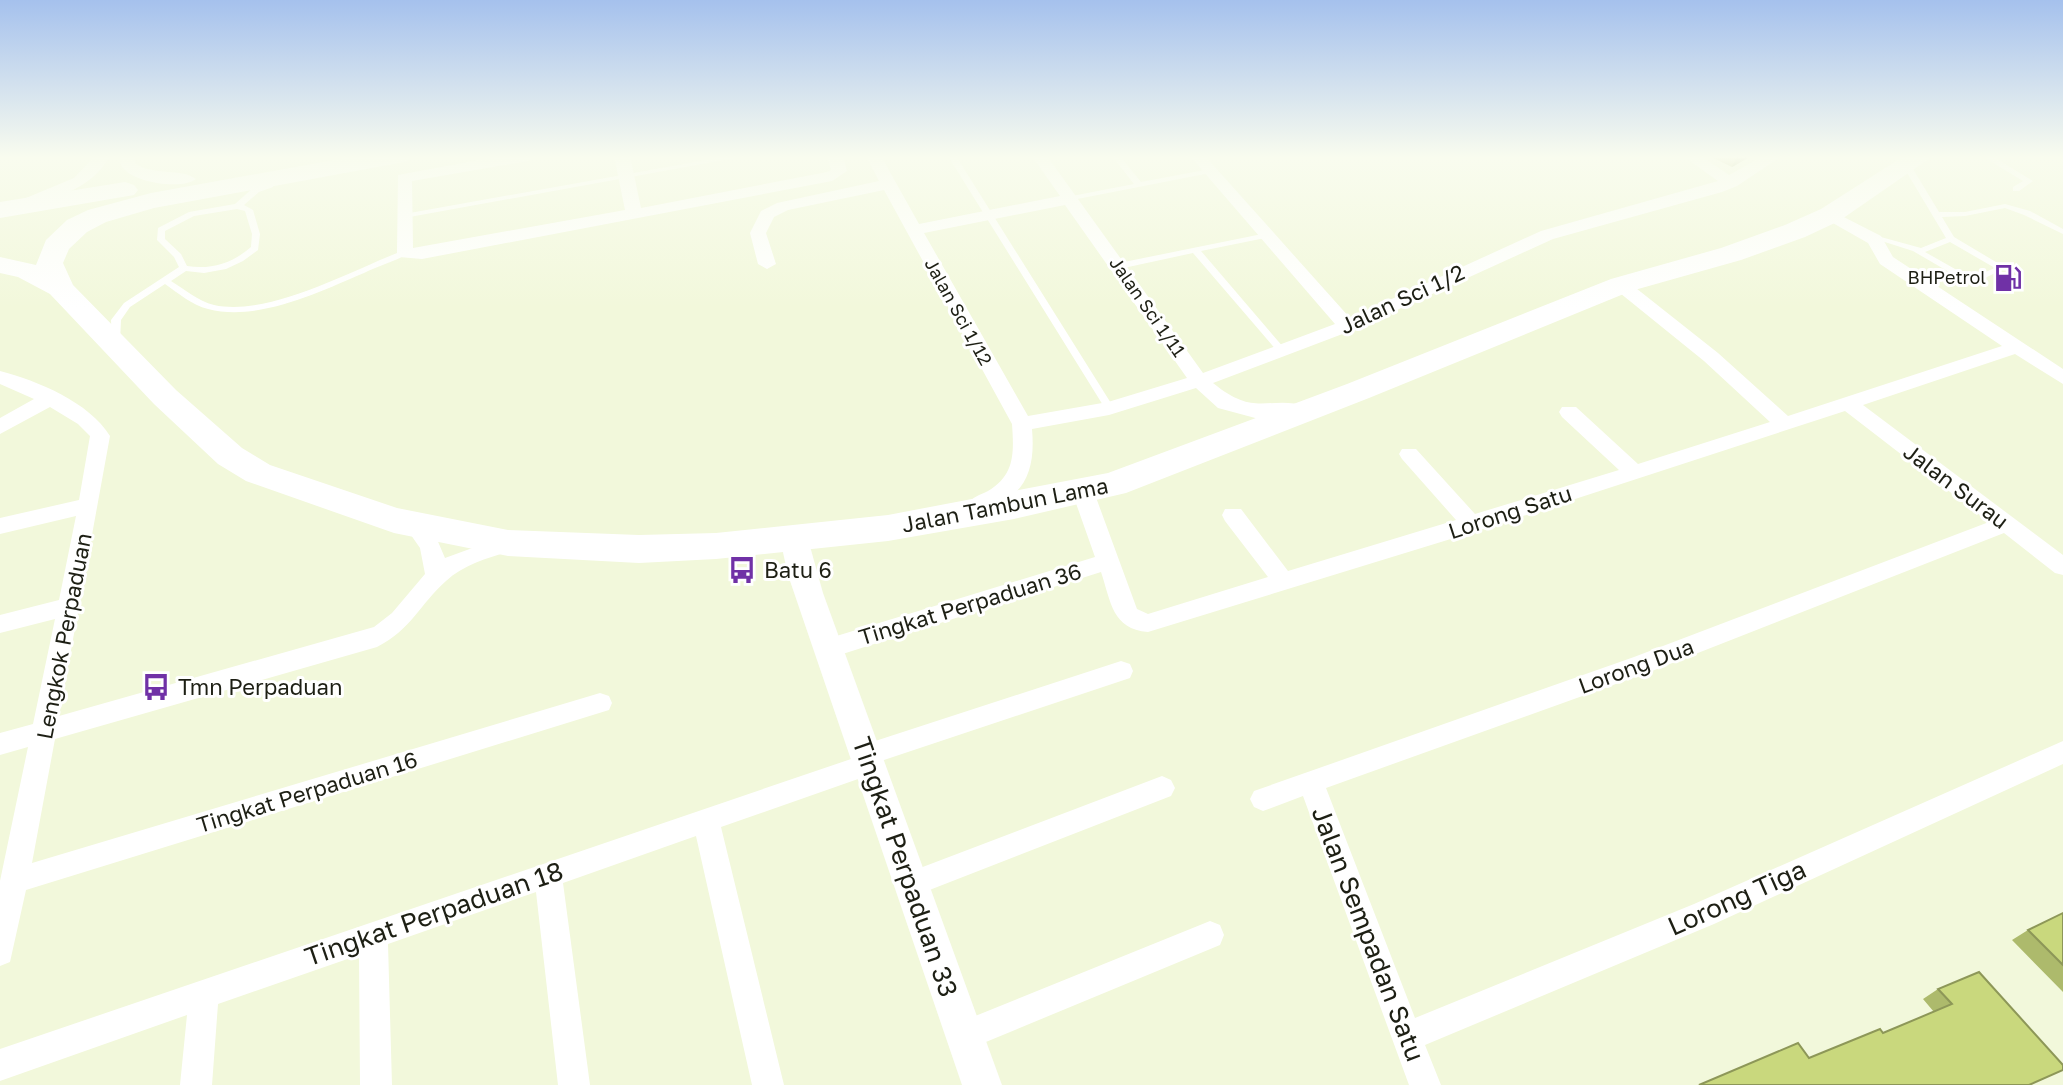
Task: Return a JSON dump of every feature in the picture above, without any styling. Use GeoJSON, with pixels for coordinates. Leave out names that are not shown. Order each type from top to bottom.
{"type":"FeatureCollection","features":[{"type":"Feature","properties":{"kind":"main road"},"geometry":{"type":"LineString","coordinates":[[60,288],[49,263],[56,246],[77,226],[97,216],[131,207]]}},
{"type":"Feature","properties":{"kind":"main road","name":"Jalan Tambun Lama"},"geometry":{"type":"LineString","coordinates":[[60,288],[165,397],[230,456],[258,473],[415,525],[508,543],[639,549],[794,539],[944,518],[1071,494],[1148,472],[1621,285],[1731,254],[1795,231],[1843,207]]}},
{"type":"Feature","properties":{"kind":"main road"},"geometry":{"type":"LineString","coordinates":[[0,262],[27,247],[46,229],[47,221],[43,214],[7,209]]}},
{"type":"Feature","properties":{"kind":"main road"},"geometry":{"type":"LineString","coordinates":[[0,262],[27,271],[60,288]]}},
{"type":"Feature","properties":{"kind":"street"},"geometry":{"type":"LineString","coordinates":[[403,207],[413,254],[672,207]]}},
{"type":"Feature","properties":{"kind":"street"},"geometry":{"type":"LineString","coordinates":[[632,207],[634,214]]}},
{"type":"Feature","properties":{"kind":"street"},"geometry":{"type":"LineString","coordinates":[[767,264],[758,233],[767,214],[782,207]]}},
{"type":"Feature","properties":{"kind":"street","name":"Jalan Sci 1/12"},"geometry":{"type":"LineString","coordinates":[[900,207],[1022,424]]}},
{"type":"Feature","properties":{"kind":"street"},"geometry":{"type":"LineString","coordinates":[[913,230],[1032,207]]}},
{"type":"Feature","properties":{"kind":"street","name":"Jalan Sci 1/11"},"geometry":{"type":"LineString","coordinates":[[1076,207],[1199,381],[1225,403],[1259,412],[1305,411]]}},
{"type":"Feature","properties":{"kind":"street"},"geometry":{"type":"LineString","coordinates":[[1242,207],[1347,326]]}},
{"type":"Feature","properties":{"kind":"street","name":"Jalan Sci 1/2"},"geometry":{"type":"LineString","coordinates":[[1022,424],[1109,408],[1199,381],[1347,326],[1547,235],[1647,207]]}},
{"type":"Feature","properties":{"kind":"street"},"geometry":{"type":"LineString","coordinates":[[1830,215],[1870,236],[1886,260],[2063,378]]}},
{"type":"Feature","properties":{"kind":"street"},"geometry":{"type":"LineString","coordinates":[[1621,285],[1711,357],[1786,425]]}},
{"type":"Feature","properties":{"kind":"street","name":"Lorong Satu"},"geometry":{"type":"LineString","coordinates":[[1071,494],[1110,561],[1127,614],[1141,624],[1786,425],[2018,347]]}},
{"type":"Feature","properties":{"kind":"street","name":"Lengkok Perpaduan"},"geometry":{"type":"LineString","coordinates":[[0,377],[49,399],[98,429],[100,436],[0,952]]}},
{"type":"Feature","properties":{"kind":"street"},"geometry":{"type":"LineString","coordinates":[[0,427],[49,399]]}},
{"type":"Feature","properties":{"kind":"street","name":"Jalan Surau"},"geometry":{"type":"LineString","coordinates":[[1849,404],[2063,567]]}},
{"type":"Feature","properties":{"kind":"street"},"geometry":{"type":"LineString","coordinates":[[1569,412],[1634,472]]}},
{"type":"Feature","properties":{"kind":"street"},"geometry":{"type":"LineString","coordinates":[[944,518],[1000,495],[1016,482],[1025,461],[1022,424]]}},
{"type":"Feature","properties":{"kind":"street"},"geometry":{"type":"LineString","coordinates":[[1409,454],[1472,524]]}},
{"type":"Feature","properties":{"kind":"street"},"geometry":{"type":"LineString","coordinates":[[0,526],[89,505]]}},
{"type":"Feature","properties":{"kind":"street"},"geometry":{"type":"LineString","coordinates":[[1233,515],[1284,582]]}},
{"type":"Feature","properties":{"kind":"street","name":"Lorong Dua"},"geometry":{"type":"LineString","coordinates":[[1263,799],[1643,664],[2006,524]]}},
{"type":"Feature","properties":{"kind":"street"},"geometry":{"type":"LineString","coordinates":[[415,525],[430,541],[436,556],[436,576]]}},
{"type":"Feature","properties":{"kind":"street","name":"Tingkat Perpaduan 33"},"geometry":{"type":"LineString","coordinates":[[794,539],[798,565],[830,648],[909,885],[982,1085]]}},
{"type":"Feature","properties":{"kind":"street"},"geometry":{"type":"LineString","coordinates":[[0,744],[369,640],[394,629],[436,576],[477,553],[508,543]]}},
{"type":"Feature","properties":{"kind":"street","name":"Tingkat Perpaduan 36"},"geometry":{"type":"LineString","coordinates":[[830,648],[1110,561]]}},
{"type":"Feature","properties":{"kind":"street"},"geometry":{"type":"LineString","coordinates":[[0,624],[68,607]]}},
{"type":"Feature","properties":{"kind":"street","name":"Tingkat Perpaduan 18"},"geometry":{"type":"LineString","coordinates":[[0,1065],[706,820],[867,759],[1121,671]]}},
{"type":"Feature","properties":{"kind":"street","name":"Tingkat Perpaduan 16"},"geometry":{"type":"LineString","coordinates":[[14,881],[600,703]]}},
{"type":"Feature","properties":{"kind":"street","name":"Lorong Tiga"},"geometry":{"type":"LineString","coordinates":[[1407,1037],[1704,914],[2063,752]]}},
{"type":"Feature","properties":{"kind":"street","name":"Jalan Sempadan Satu"},"geometry":{"type":"LineString","coordinates":[[1311,782],[1425,1085]]}},
{"type":"Feature","properties":{"kind":"street"},"geometry":{"type":"LineString","coordinates":[[909,885],[1162,788]]}},
{"type":"Feature","properties":{"kind":"street"},"geometry":{"type":"LineString","coordinates":[[706,820],[768,1085]]}},
{"type":"Feature","properties":{"kind":"street"},"geometry":{"type":"LineString","coordinates":[[548,875],[574,1085]]}},
{"type":"Feature","properties":{"kind":"street"},"geometry":{"type":"LineString","coordinates":[[964,1036],[1210,935]]}},
{"type":"Feature","properties":{"kind":"street"},"geometry":{"type":"LineString","coordinates":[[373,936],[376,1085]]}},
{"type":"Feature","properties":{"kind":"street"},"geometry":{"type":"LineString","coordinates":[[196,1085],[204,994]]}},
{"type":"Feature","properties":{"kind":"lane"},"geometry":{"type":"LineString","coordinates":[[184,268],[178,256],[161,240],[161,230],[192,214],[234,207]]}},
{"type":"Feature","properties":{"kind":"lane"},"geometry":{"type":"LineString","coordinates":[[184,268],[198,271],[224,267],[247,256],[255,248],[256,234],[249,210],[240,207]]}},
{"type":"Feature","properties":{"kind":"lane"},"geometry":{"type":"LineString","coordinates":[[404,216],[457,207]]}},
{"type":"Feature","properties":{"kind":"lane"},"geometry":{"type":"LineString","coordinates":[[985,207],[1109,408]]}},
{"type":"Feature","properties":{"kind":"lane"},"geometry":{"type":"LineString","coordinates":[[1870,236],[1916,250],[1971,281],[2002,268],[1951,239],[1933,207]]}},
{"type":"Feature","properties":{"kind":"lane"},"geometry":{"type":"LineString","coordinates":[[1936,215],[1965,214],[2002,207]]}},
{"type":"Feature","properties":{"kind":"lane"},"geometry":{"type":"LineString","coordinates":[[2007,207],[2027,213],[2063,232]]}},
{"type":"Feature","properties":{"kind":"lane"},"geometry":{"type":"LineString","coordinates":[[1119,266],[1267,235]]}},
{"type":"Feature","properties":{"kind":"lane"},"geometry":{"type":"LineString","coordinates":[[1916,250],[1951,239]]}},
{"type":"Feature","properties":{"kind":"lane"},"geometry":{"type":"LineString","coordinates":[[1195,250],[1281,350]]}},
{"type":"Feature","properties":{"kind":"lane"},"geometry":{"type":"LineString","coordinates":[[167,282],[209,307],[278,304],[366,266],[413,254]]}},
{"type":"Feature","properties":{"kind":"lane"},"geometry":{"type":"LineString","coordinates":[[103,335],[127,305],[167,282],[184,268]]}},
{"type":"Feature","properties":{"kind":"building"},"geometry":{"type":"Polygon","coordinates":[[[2063,913],[2063,965],[2028,930],[2063,913]]]}},
{"type":"Feature","properties":{"kind":"building"},"geometry":{"type":"Polygon","coordinates":[[[1979,972],[2063,1065],[2063,1070],[2029,1085],[1699,1085],[1798,1043],[1809,1058],[1880,1029],[1883,1033],[1952,1004],[1938,989],[1979,972]]]}},
{"type":"Feature","properties":{"kind":"place","name":"BHPetrol"},"geometry":{"type":"Point","coordinates":[2008,278]}},
{"type":"Feature","properties":{"kind":"place","name":"Batu 6"},"geometry":{"type":"Point","coordinates":[742,570]}},
{"type":"Feature","properties":{"kind":"place","name":"Tmn Perpaduan"},"geometry":{"type":"Point","coordinates":[156,687]}}]}
